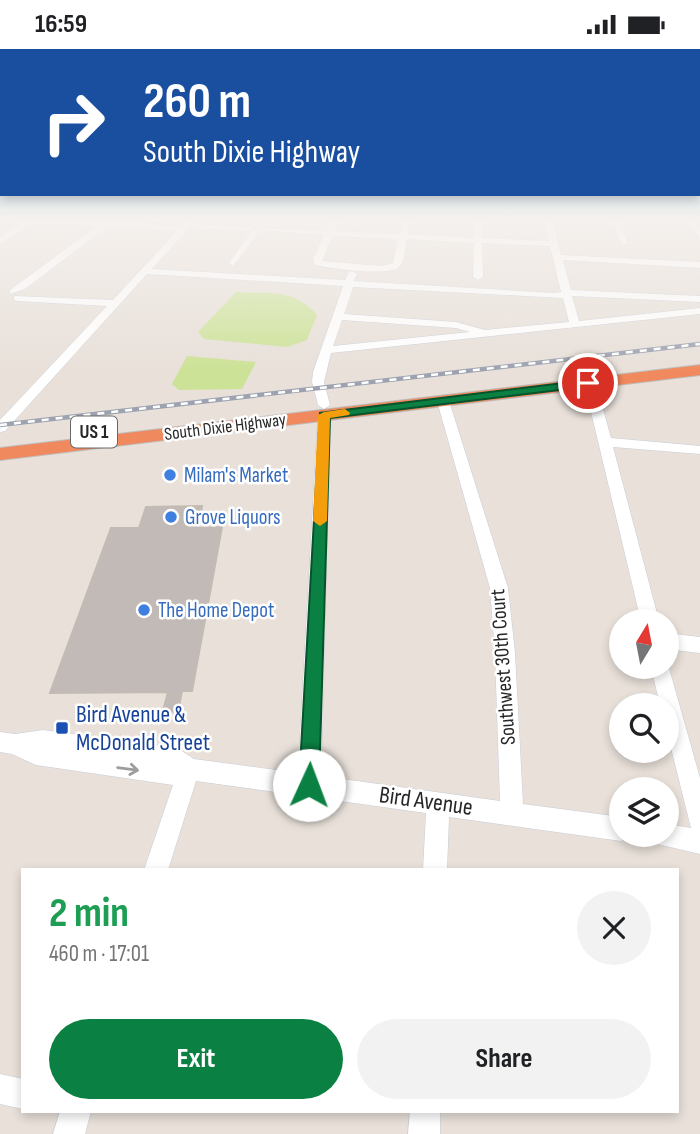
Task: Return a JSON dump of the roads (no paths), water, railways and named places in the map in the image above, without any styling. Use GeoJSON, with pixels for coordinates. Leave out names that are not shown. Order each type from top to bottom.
{"type":"FeatureCollection","features":[{"type":"Feature","properties":{"kind":"highway","name":"US 1"},"geometry":{"type":"LineString","coordinates":[[0,443],[324,410],[584,379],[700,360]]}},
{"type":"Feature","properties":{"kind":"highway","name":"South Dixie Highway"},"geometry":{"type":"LineString","coordinates":[[0,454],[324,410],[443,401],[584,379],[694,372]]}},
{"type":"Feature","properties":{"kind":"street"},"geometry":{"type":"LineString","coordinates":[[15,295],[46,271]]}},
{"type":"Feature","properties":{"kind":"street"},"geometry":{"type":"LineString","coordinates":[[0,428],[6,416],[144,271],[554,296],[579,292],[700,299]]}},
{"type":"Feature","properties":{"kind":"street"},"geometry":{"type":"LineString","coordinates":[[309,785],[324,410],[318,379],[354,271]]}},
{"type":"Feature","properties":{"kind":"street"},"geometry":{"type":"LineString","coordinates":[[478,271],[478,277]]}},
{"type":"Feature","properties":{"kind":"street"},"geometry":{"type":"LineString","coordinates":[[561,271],[575,326]]}},
{"type":"Feature","properties":{"kind":"street"},"geometry":{"type":"LineString","coordinates":[[15,295],[115,303]]}},
{"type":"Feature","properties":{"kind":"street"},"geometry":{"type":"LineString","coordinates":[[327,351],[700,311]]}},
{"type":"Feature","properties":{"kind":"street"},"geometry":{"type":"LineString","coordinates":[[338,317],[456,325],[490,335]]}},
{"type":"Feature","properties":{"kind":"street"},"geometry":{"type":"LineString","coordinates":[[584,379],[604,442],[647,609]]}},
{"type":"Feature","properties":{"kind":"street","name":"Southwest 30th Court"},"geometry":{"type":"LineString","coordinates":[[443,401],[499,588],[505,653],[512,814]]}},
{"type":"Feature","properties":{"kind":"street"},"geometry":{"type":"LineString","coordinates":[[604,442],[700,450]]}},
{"type":"Feature","properties":{"kind":"street"},"geometry":{"type":"LineString","coordinates":[[679,642],[700,645]]}},
{"type":"Feature","properties":{"kind":"street"},"geometry":{"type":"LineString","coordinates":[[664,679],[700,822]]}},
{"type":"Feature","properties":{"kind":"street","name":"Bird Avenue"},"geometry":{"type":"LineString","coordinates":[[7,743],[36,755],[169,775],[189,769],[609,827]]}},
{"type":"Feature","properties":{"kind":"street"},"geometry":{"type":"LineString","coordinates":[[157,868],[189,769]]}},
{"type":"Feature","properties":{"kind":"street"},"geometry":{"type":"LineString","coordinates":[[435,868],[438,803]]}},
{"type":"Feature","properties":{"kind":"street"},"geometry":{"type":"LineString","coordinates":[[679,838],[700,842]]}},
{"type":"Feature","properties":{"kind":"street"},"geometry":{"type":"LineString","coordinates":[[0,1089],[21,1094]]}},
{"type":"Feature","properties":{"kind":"street"},"geometry":{"type":"LineString","coordinates":[[69,1134],[75,1113]]}},
{"type":"Feature","properties":{"kind":"street"},"geometry":{"type":"LineString","coordinates":[[424,1134],[425,1113]]}},
{"type":"Feature","properties":{"kind":"railway"},"geometry":{"type":"LineString","coordinates":[[0,425],[700,344]]}},
{"type":"Feature","properties":{"kind":"place","name":"Milam's Market"},"geometry":{"type":"Point","coordinates":[170,475]}},
{"type":"Feature","properties":{"kind":"place","name":"Grove Liquors"},"geometry":{"type":"Point","coordinates":[171,517]}},
{"type":"Feature","properties":{"kind":"place","name":"The Home Depot"},"geometry":{"type":"Point","coordinates":[144,610]}},
{"type":"Feature","properties":{"kind":"place","name":"Bird Avenue & McDonald Street"},"geometry":{"type":"Point","coordinates":[62,728]}}]}
